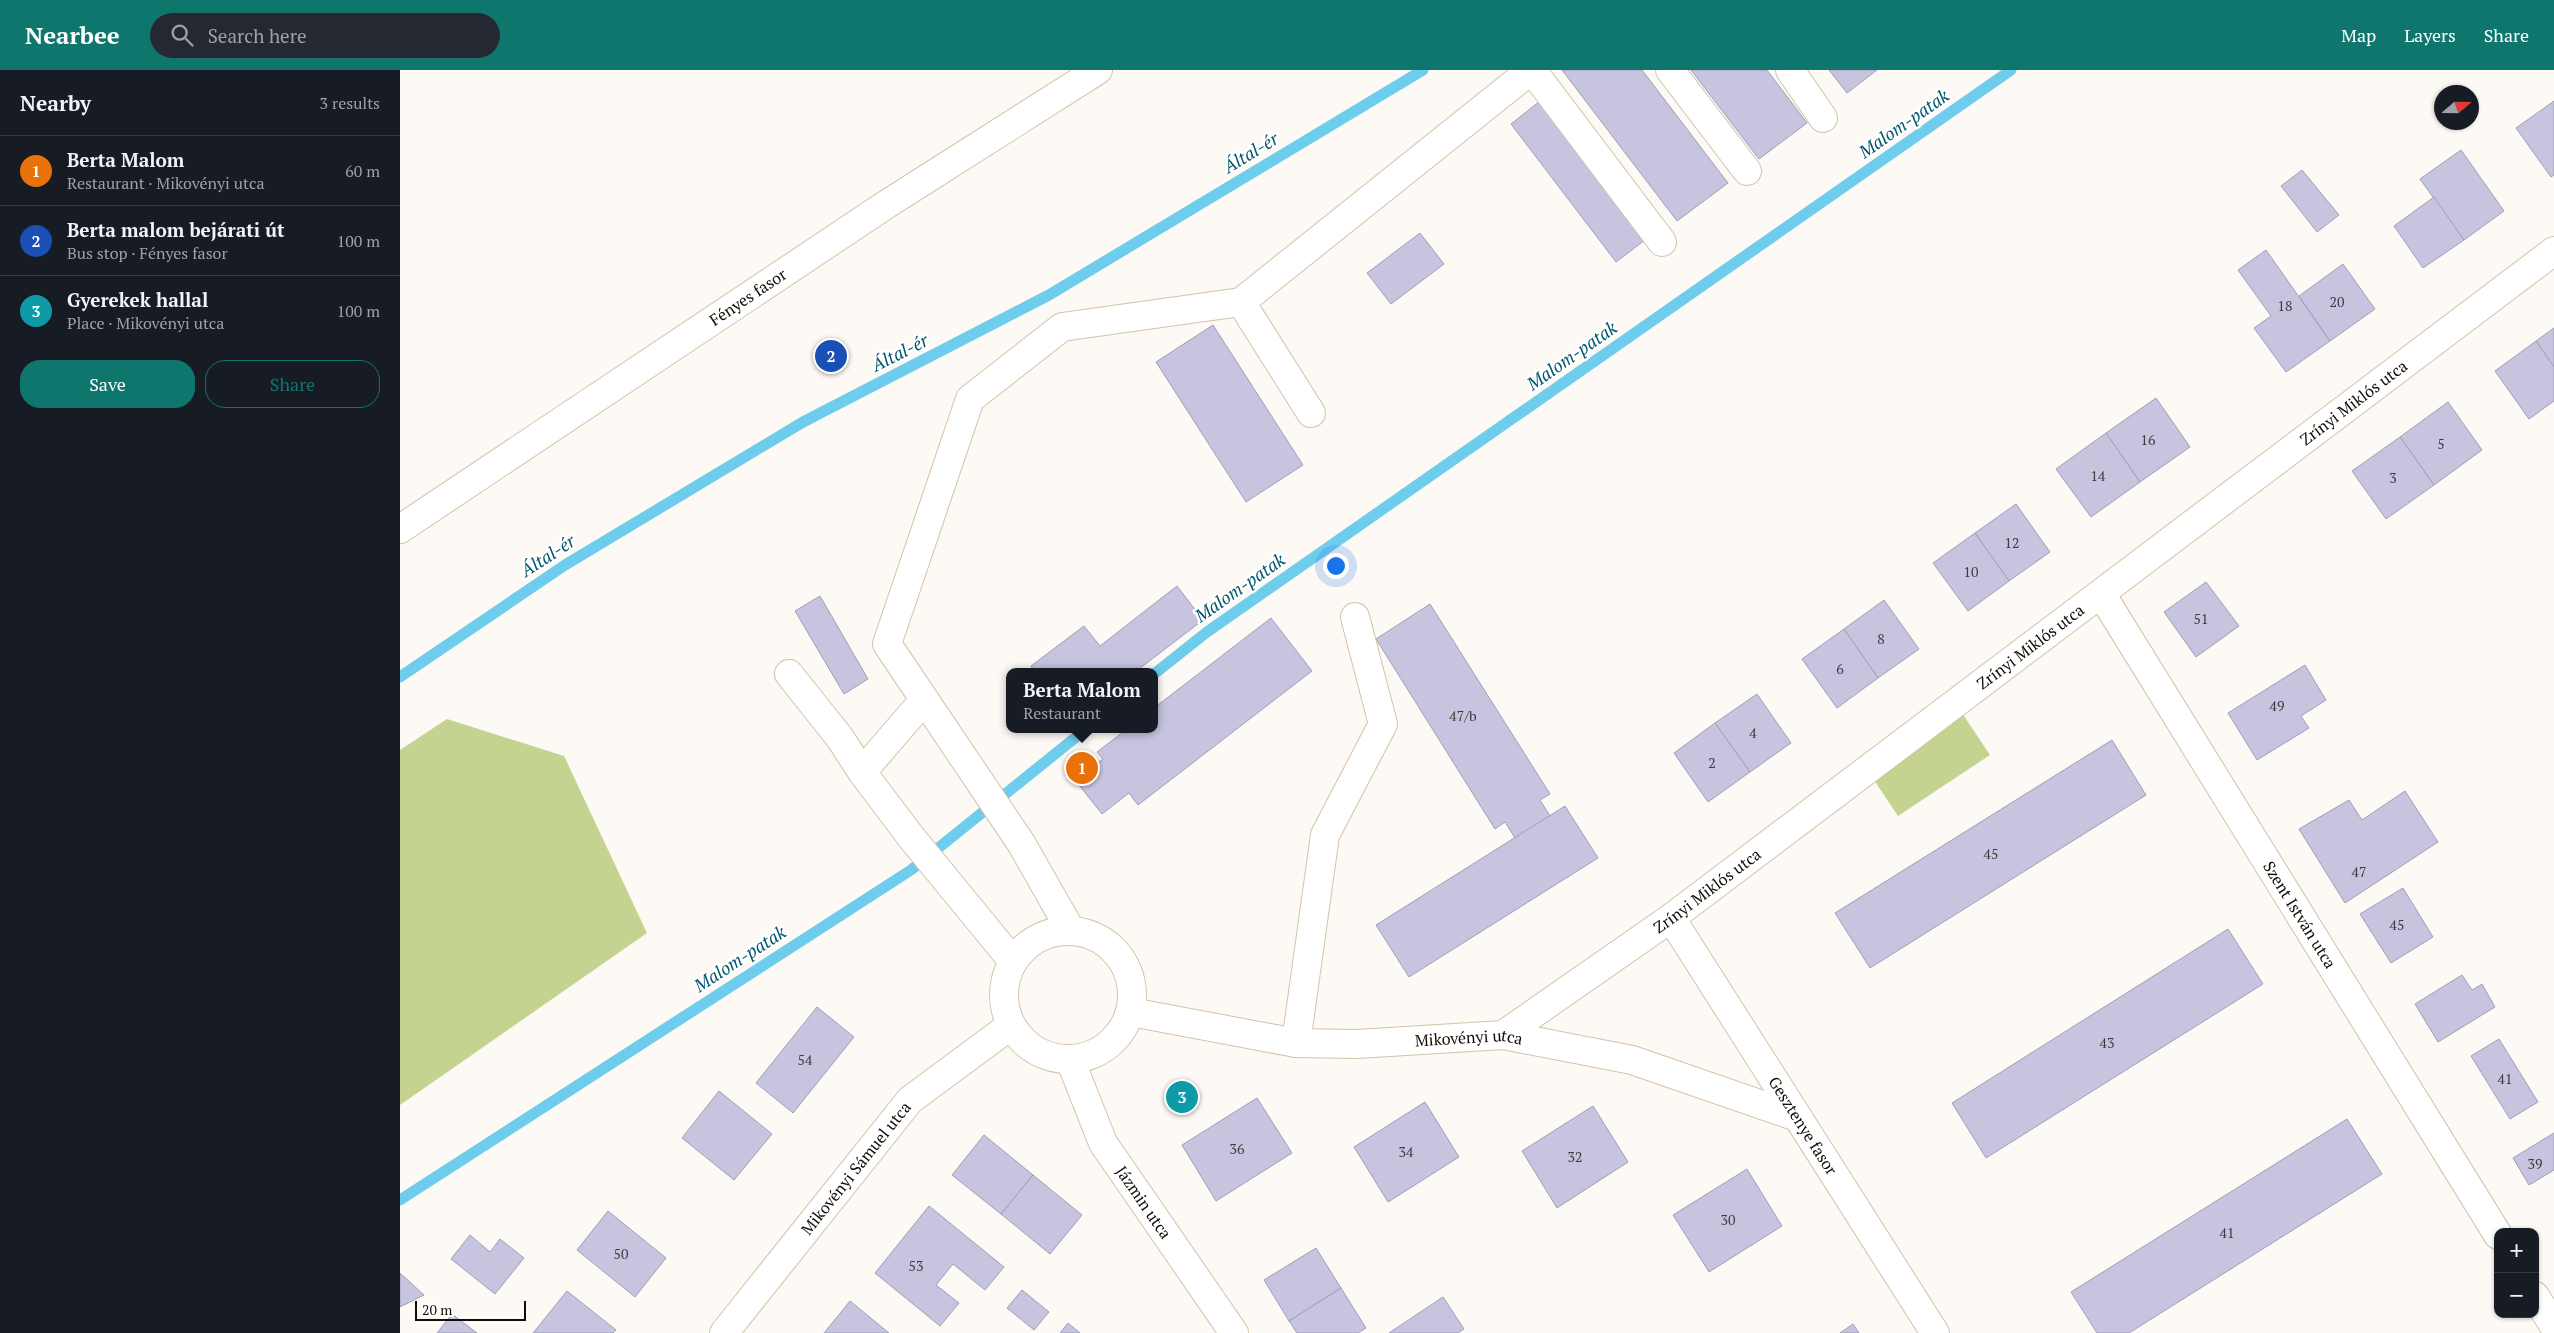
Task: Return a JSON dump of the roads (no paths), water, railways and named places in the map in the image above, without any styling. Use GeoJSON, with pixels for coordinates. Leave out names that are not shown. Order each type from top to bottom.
{"type":"FeatureCollection","features":[{"type":"Feature","properties":{"kind":"street","name":"Fényes fasor"},"geometry":{"type":"LineString","coordinates":[[400,529],[887,204],[1098,70]]}},
{"type":"Feature","properties":{"kind":"street"},"geometry":{"type":"LineString","coordinates":[[1070,929],[1021,843],[887,644],[970,399],[1062,326],[1241,302],[1532,70],[1662,242]]}},
{"type":"Feature","properties":{"kind":"street"},"geometry":{"type":"LineString","coordinates":[[1670,70],[1747,171]]}},
{"type":"Feature","properties":{"kind":"street"},"geometry":{"type":"LineString","coordinates":[[1790,70],[1824,118]]}},
{"type":"Feature","properties":{"kind":"street","name":"Zrínyi Miklós utca"},"geometry":{"type":"LineString","coordinates":[[1503,1034],[1671,918],[2102,595],[2554,251]]}},
{"type":"Feature","properties":{"kind":"street"},"geometry":{"type":"LineString","coordinates":[[1241,302],[1311,413]]}},
{"type":"Feature","properties":{"kind":"street","name":"Szent István utca"},"geometry":{"type":"LineString","coordinates":[[2102,595],[2494,1229]]}},
{"type":"Feature","properties":{"kind":"street"},"geometry":{"type":"LineString","coordinates":[[1296,1042],[1325,835],[1383,724],[1355,617]]}},
{"type":"Feature","properties":{"kind":"street"},"geometry":{"type":"LineString","coordinates":[[789,674],[840,738],[862,772],[960,899],[1012,960]]}},
{"type":"Feature","properties":{"kind":"street"},"geometry":{"type":"LineString","coordinates":[[862,772],[924,700]]}},
{"type":"Feature","properties":{"kind":"street","name":"Gesztenye fasor"},"geometry":{"type":"LineString","coordinates":[[1671,918],[1935,1333]]}},
{"type":"Feature","properties":{"kind":"street"},"geometry":{"type":"LineString","coordinates":[[1070,929],[1098,937],[1120,956],[1132,982],[1131,1012],[1117,1038],[1092,1056],[1071,1062],[1032,1049],[1010,1026],[1002,992],[1012,960],[1037,936],[1070,929]]}},
{"type":"Feature","properties":{"kind":"street","name":"Mikovényi utca"},"geometry":{"type":"LineString","coordinates":[[1131,1012],[1296,1042],[1357,1044],[1503,1034],[1632,1060],[1797,1117]]}},
{"type":"Feature","properties":{"kind":"street","name":"Mikovényi Sámuel utca"},"geometry":{"type":"LineString","coordinates":[[724,1333],[910,1100],[1010,1026]]}},
{"type":"Feature","properties":{"kind":"street","name":"Jázmin utca"},"geometry":{"type":"LineString","coordinates":[[1071,1062],[1103,1143],[1234,1333]]}},
{"type":"Feature","properties":{"kind":"street"},"geometry":{"type":"LineString","coordinates":[[2539,1302],[2554,1326]]}},
{"type":"Feature","properties":{"kind":"waterway","name":"Által-ér"},"geometry":{"type":"LineString","coordinates":[[400,677],[565,565],[803,422],[1049,295],[1423,70]]}},
{"type":"Feature","properties":{"kind":"waterway","name":"Malom-patak"},"geometry":{"type":"LineString","coordinates":[[1158,671],[1207,632],[2011,70]]}},
{"type":"Feature","properties":{"kind":"waterway","name":"Malom-patak"},"geometry":{"type":"LineString","coordinates":[[400,1200],[911,870],[1081,733]]}},
{"type":"Feature","properties":{"kind":"place","name":"Berta malom bejárati út"},"geometry":{"type":"Point","coordinates":[831,356]}},
{"type":"Feature","properties":{"kind":"place","name":"Berta Malom"},"geometry":{"type":"Point","coordinates":[1082,768]}},
{"type":"Feature","properties":{"kind":"place","name":"Gyerekek hallal"},"geometry":{"type":"Point","coordinates":[1182,1097]}}]}
